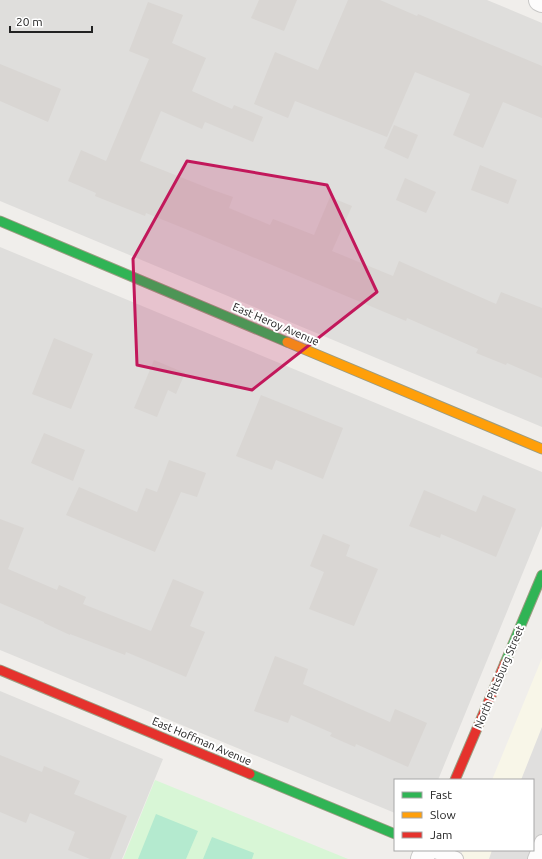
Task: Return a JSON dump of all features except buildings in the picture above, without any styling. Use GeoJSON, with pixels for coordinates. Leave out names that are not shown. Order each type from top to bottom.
{"type":"FeatureCollection","features":[{"type":"Feature","properties":{"kind":"street","name":"East Heroy Avenue"},"geometry":{"type":"LineString","coordinates":[[0,222],[542,448]]}},
{"type":"Feature","properties":{"kind":"street","name":"North Pittsburg Street"},"geometry":{"type":"LineString","coordinates":[[456,779],[542,575]]}},
{"type":"Feature","properties":{"kind":"street","name":"East Hoffman Avenue"},"geometry":{"type":"LineString","coordinates":[[0,670],[394,834]]}},
{"type":"Feature","properties":{"kind":"lane"},"geometry":{"type":"LineString","coordinates":[[534,859],[542,842]]}},
{"type":"Feature","properties":{"kind":"lane"},"geometry":{"type":"LineString","coordinates":[[436,851],[456,859]]}},
{"type":"Feature","properties":{"kind":"highlighted area"},"geometry":{"type":"Polygon","coordinates":[[[187,161],[327,185],[377,292],[252,390],[137,365],[133,259],[187,161]]]}},
{"type":"Feature","properties":{"kind":"shaded area"},"geometry":{"type":"Polygon","coordinates":[[[0,0],[487,0],[542,23],[542,427],[0,201],[0,0]]]}},
{"type":"Feature","properties":{"kind":"shaded area"},"geometry":{"type":"Polygon","coordinates":[[[0,247],[542,472],[542,526],[438,779],[394,779],[394,813],[0,650],[0,247]]]}},
{"type":"Feature","properties":{"kind":"shaded area"},"geometry":{"type":"Polygon","coordinates":[[[542,658],[542,859],[460,859],[463,851],[534,851],[534,779],[492,779],[542,658]]]}},
{"type":"Feature","properties":{"kind":"shaded area"},"geometry":{"type":"Polygon","coordinates":[[[0,691],[163,759],[122,859],[0,859],[0,691]]]}},
{"type":"Feature","properties":{"kind":"shaded area"},"geometry":{"type":"Polygon","coordinates":[[[542,727],[542,859],[489,859],[492,851],[534,851],[534,779],[521,779],[542,727]]]}},
{"type":"Feature","properties":{"kind":"green space"},"geometry":{"type":"Polygon","coordinates":[[[155,780],[348,859],[123,859],[155,780]]]}},
{"type":"Feature","properties":{"kind":"green space"},"geometry":{"type":"Polygon","coordinates":[[[156,814],[198,831],[186,859],[138,859],[156,814]]]}},
{"type":"Feature","properties":{"kind":"green space"},"geometry":{"type":"Polygon","coordinates":[[[212,837],[254,853],[252,859],[203,859],[212,837]]]}},
{"type":"Feature","properties":{"kind":"traffic: fast"},"geometry":{"type":"LineString","coordinates":[[0,221],[287,342]]}},
{"type":"Feature","properties":{"kind":"traffic: fast"},"geometry":{"type":"LineString","coordinates":[[505,663],[542,575]]}},
{"type":"Feature","properties":{"kind":"traffic: fast"},"geometry":{"type":"LineString","coordinates":[[250,774],[394,834]]}},
{"type":"Feature","properties":{"kind":"traffic: slow"},"geometry":{"type":"LineString","coordinates":[[287,342],[542,449]]}},
{"type":"Feature","properties":{"kind":"traffic: jam"},"geometry":{"type":"LineString","coordinates":[[455,779],[505,663]]}},
{"type":"Feature","properties":{"kind":"traffic: jam"},"geometry":{"type":"LineString","coordinates":[[0,670],[250,774]]}}]}
